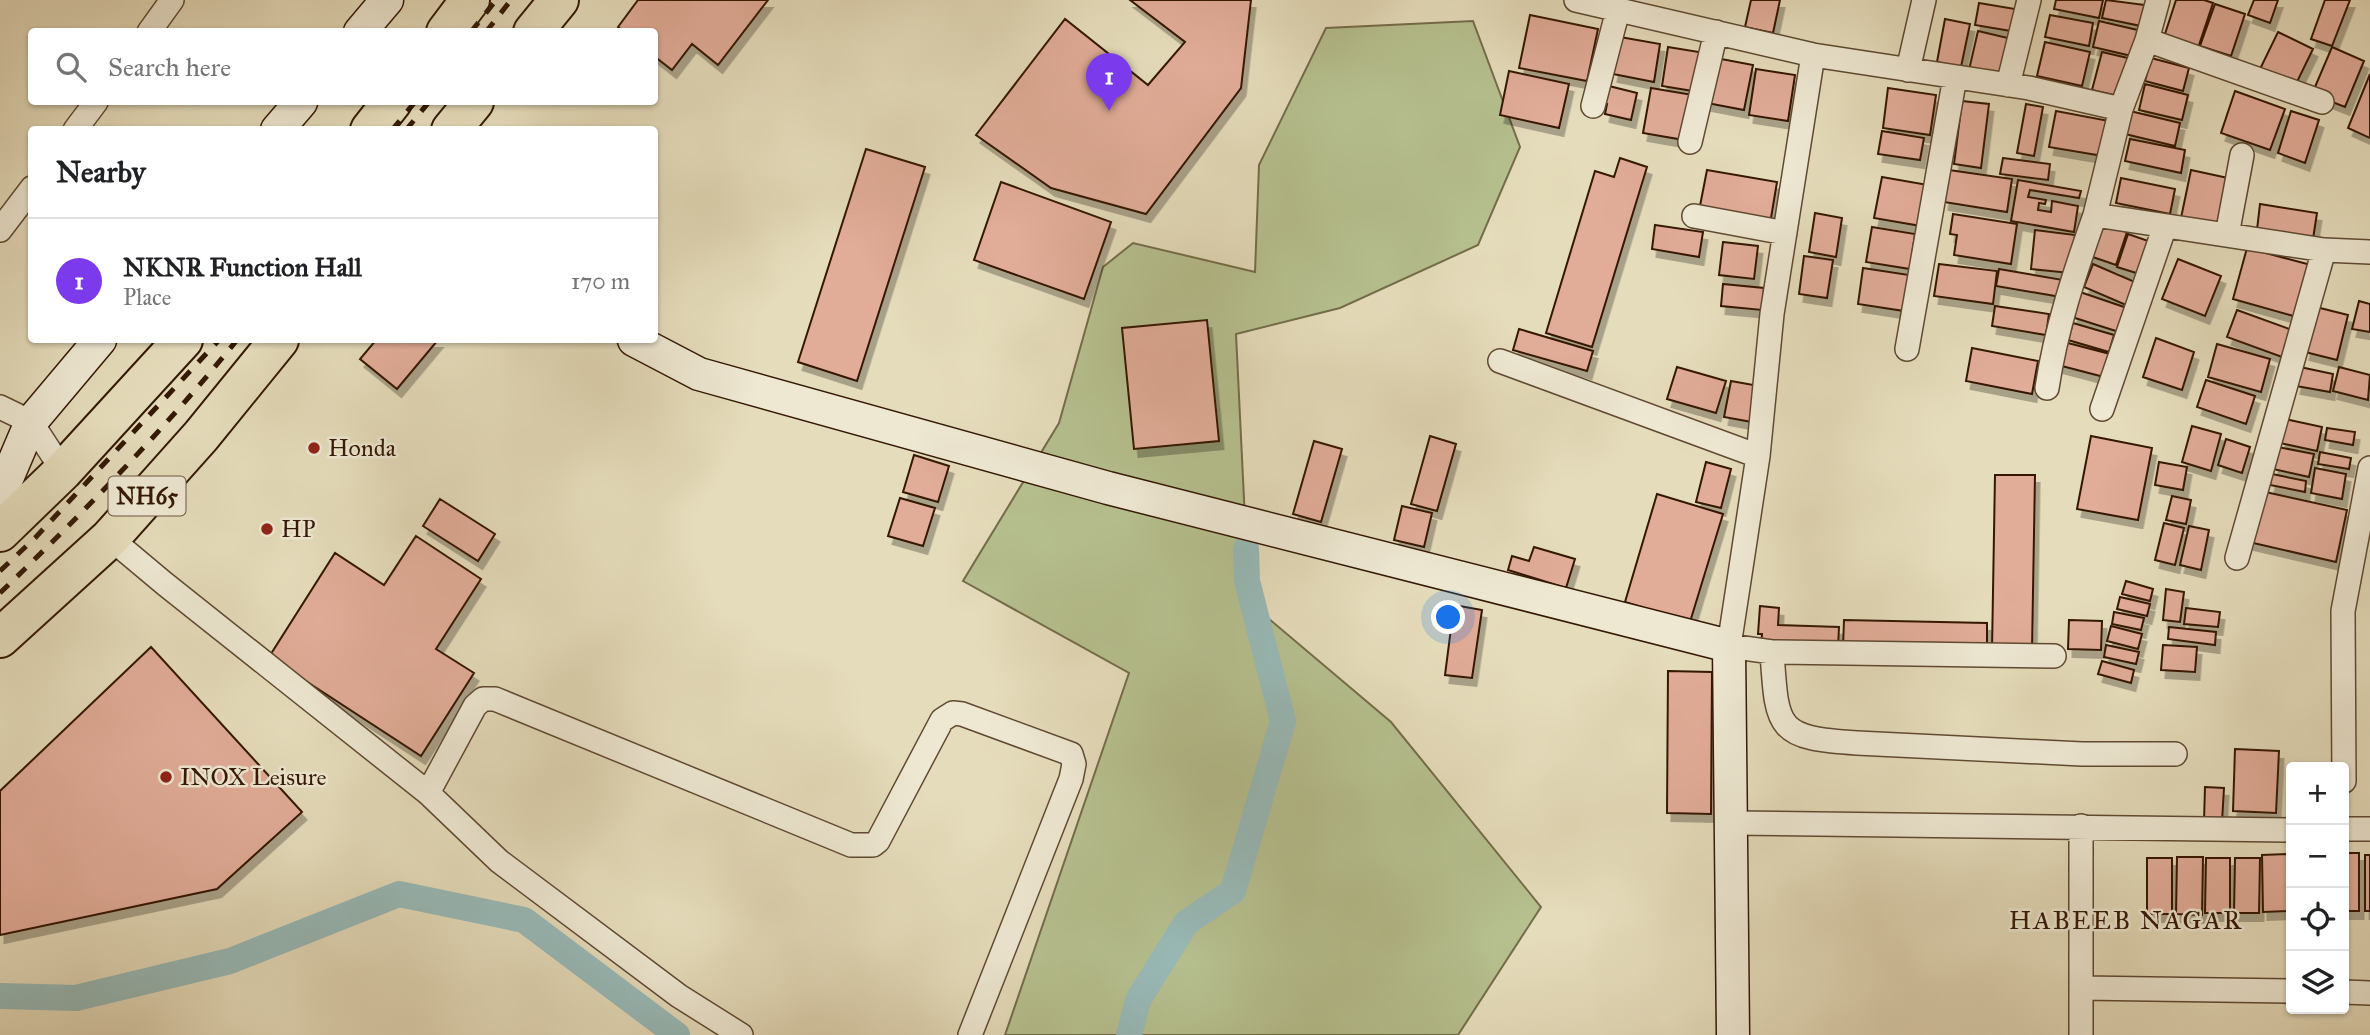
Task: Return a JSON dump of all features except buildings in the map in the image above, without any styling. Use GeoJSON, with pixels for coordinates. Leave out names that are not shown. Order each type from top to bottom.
{"type":"FeatureCollection","features":[{"type":"Feature","properties":{"kind":"highway"},"geometry":{"type":"LineString","coordinates":[[449,28],[470,0]]}},
{"type":"Feature","properties":{"kind":"highway"},"geometry":{"type":"LineString","coordinates":[[536,28],[559,0]]}},
{"type":"Feature","properties":{"kind":"highway"},"geometry":{"type":"LineString","coordinates":[[373,126],[390,105]]}},
{"type":"Feature","properties":{"kind":"highway"},"geometry":{"type":"LineString","coordinates":[[454,126],[472,105]]}},
{"type":"Feature","properties":{"kind":"highway"},"geometry":{"type":"LineString","coordinates":[[0,532],[64,471],[180,343]]}},
{"type":"Feature","properties":{"kind":"highway","name":"NH65"},"geometry":{"type":"LineString","coordinates":[[0,638],[110,538],[201,436],[277,343]]}},
{"type":"Feature","properties":{"kind":"street"},"geometry":{"type":"LineString","coordinates":[[152,28],[172,0]]}},
{"type":"Feature","properties":{"kind":"street"},"geometry":{"type":"LineString","coordinates":[[363,28],[387,0]]}},
{"type":"Feature","properties":{"kind":"street"},"geometry":{"type":"LineString","coordinates":[[1576,0],[1618,10],[1665,10],[1716,32],[1813,55],[2008,85],[2121,109]]}},
{"type":"Feature","properties":{"kind":"street"},"geometry":{"type":"LineString","coordinates":[[1908,70],[1924,0]]}},
{"type":"Feature","properties":{"kind":"street"},"geometry":{"type":"LineString","coordinates":[[2008,85],[2029,0]]}},
{"type":"Feature","properties":{"kind":"street"},"geometry":{"type":"LineString","coordinates":[[2048,388],[2059,327],[2095,215],[2121,109],[2147,40],[2158,0]]}},
{"type":"Feature","properties":{"kind":"street"},"geometry":{"type":"LineString","coordinates":[[1592,106],[1618,10]]}},
{"type":"Feature","properties":{"kind":"street"},"geometry":{"type":"LineString","coordinates":[[1690,142],[1716,32]]}},
{"type":"Feature","properties":{"kind":"street"},"geometry":{"type":"LineString","coordinates":[[2147,40],[2322,102]]}},
{"type":"Feature","properties":{"kind":"street"},"geometry":{"type":"LineString","coordinates":[[1733,1035],[1733,823],[1729,646],[1758,456],[1772,314],[1813,55]]}},
{"type":"Feature","properties":{"kind":"street"},"geometry":{"type":"LineString","coordinates":[[1907,349],[1955,77]]}},
{"type":"Feature","properties":{"kind":"street"},"geometry":{"type":"LineString","coordinates":[[78,126],[94,105]]}},
{"type":"Feature","properties":{"kind":"street"},"geometry":{"type":"LineString","coordinates":[[280,126],[298,105]]}},
{"type":"Feature","properties":{"kind":"street"},"geometry":{"type":"LineString","coordinates":[[2227,235],[2242,155]]}},
{"type":"Feature","properties":{"kind":"street"},"geometry":{"type":"LineString","coordinates":[[0,230],[28,193]]}},
{"type":"Feature","properties":{"kind":"street"},"geometry":{"type":"LineString","coordinates":[[2095,215],[2324,250],[2370,252]]}},
{"type":"Feature","properties":{"kind":"street"},"geometry":{"type":"LineString","coordinates":[[1694,216],[1784,233]]}},
{"type":"Feature","properties":{"kind":"street"},"geometry":{"type":"LineString","coordinates":[[2102,409],[2165,226]]}},
{"type":"Feature","properties":{"kind":"street"},"geometry":{"type":"LineString","coordinates":[[2237,558],[2324,250]]}},
{"type":"Feature","properties":{"kind":"street"},"geometry":{"type":"LineString","coordinates":[[0,495],[31,422],[97,343]]}},
{"type":"Feature","properties":{"kind":"street"},"geometry":{"type":"LineString","coordinates":[[640,343],[699,374],[1108,488],[1729,646],[1772,652],[2054,656]]}},
{"type":"Feature","properties":{"kind":"street"},"geometry":{"type":"LineString","coordinates":[[1500,361],[1758,456]]}},
{"type":"Feature","properties":{"kind":"street"},"geometry":{"type":"LineString","coordinates":[[0,407],[31,422],[64,471]]}},
{"type":"Feature","properties":{"kind":"street"},"geometry":{"type":"LineString","coordinates":[[2344,762],[2343,611],[2370,468]]}},
{"type":"Feature","properties":{"kind":"street"},"geometry":{"type":"LineString","coordinates":[[110,538],[428,793],[499,861],[679,996],[741,1035]]}},
{"type":"Feature","properties":{"kind":"street"},"geometry":{"type":"LineString","coordinates":[[1772,652],[1775,701],[1788,728],[1799,735],[1825,741],[1870,744],[2082,754],[2175,754]]}},
{"type":"Feature","properties":{"kind":"street"},"geometry":{"type":"LineString","coordinates":[[428,793],[475,706],[483,699],[495,699],[852,845],[873,845],[878,841],[942,720],[953,713],[962,713],[1071,754],[1074,764],[1070,779],[970,1035]]}},
{"type":"Feature","properties":{"kind":"street"},"geometry":{"type":"LineString","coordinates":[[1733,823],[2286,830]]}},
{"type":"Feature","properties":{"kind":"street"},"geometry":{"type":"LineString","coordinates":[[2081,826],[2081,1035]]}},
{"type":"Feature","properties":{"kind":"street"},"geometry":{"type":"LineString","coordinates":[[2349,829],[2370,829]]}},
{"type":"Feature","properties":{"kind":"street"},"geometry":{"type":"LineString","coordinates":[[2082,988],[2286,992]]}},
{"type":"Feature","properties":{"kind":"street"},"geometry":{"type":"LineString","coordinates":[[2349,992],[2370,993]]}},
{"type":"Feature","properties":{"kind":"green space"},"geometry":{"type":"Polygon","coordinates":[[[1473,21],[1520,147],[1478,245],[1340,308],[1236,334],[1249,602],[1391,722],[1541,907],[1458,1035],[1005,1035],[1129,673],[963,581],[1059,423],[1103,267],[1133,243],[1255,272],[1259,165],[1326,28],[1473,21]]]}},
{"type":"Feature","properties":{"kind":"waterway"},"geometry":{"type":"LineString","coordinates":[[1129,1035],[1138,1000],[1186,923],[1233,891],[1283,721],[1247,581],[1246,549]]}},
{"type":"Feature","properties":{"kind":"waterway"},"geometry":{"type":"LineString","coordinates":[[0,996],[76,998],[230,961],[399,894],[524,920],[677,1035]]}},
{"type":"Feature","properties":{"kind":"railway"},"geometry":{"type":"LineString","coordinates":[[474,28],[496,0]]}},
{"type":"Feature","properties":{"kind":"railway"},"geometry":{"type":"LineString","coordinates":[[489,28],[511,0]]}},
{"type":"Feature","properties":{"kind":"railway"},"geometry":{"type":"LineString","coordinates":[[395,126],[413,105]]}},
{"type":"Feature","properties":{"kind":"railway"},"geometry":{"type":"LineString","coordinates":[[409,126],[427,105]]}},
{"type":"Feature","properties":{"kind":"railway"},"geometry":{"type":"LineString","coordinates":[[0,571],[35,538],[216,343]]}},
{"type":"Feature","properties":{"kind":"railway"},"geometry":{"type":"LineString","coordinates":[[0,593],[123,470],[234,343]]}},
{"type":"Feature","properties":{"kind":"place","name":"NKNR Function Hall"},"geometry":{"type":"Point","coordinates":[1109,111]}},
{"type":"Feature","properties":{"kind":"place","name":"Honda"},"geometry":{"type":"Point","coordinates":[314,448]}},
{"type":"Feature","properties":{"kind":"place","name":"HP"},"geometry":{"type":"Point","coordinates":[267,529]}},
{"type":"Feature","properties":{"kind":"place","name":"INOX Leisure"},"geometry":{"type":"Point","coordinates":[166,777]}},
{"type":"Feature","properties":{"kind":"district","name":"HABEEB NAGAR"},"geometry":{"type":"Point","coordinates":[2126,920]}}]}
